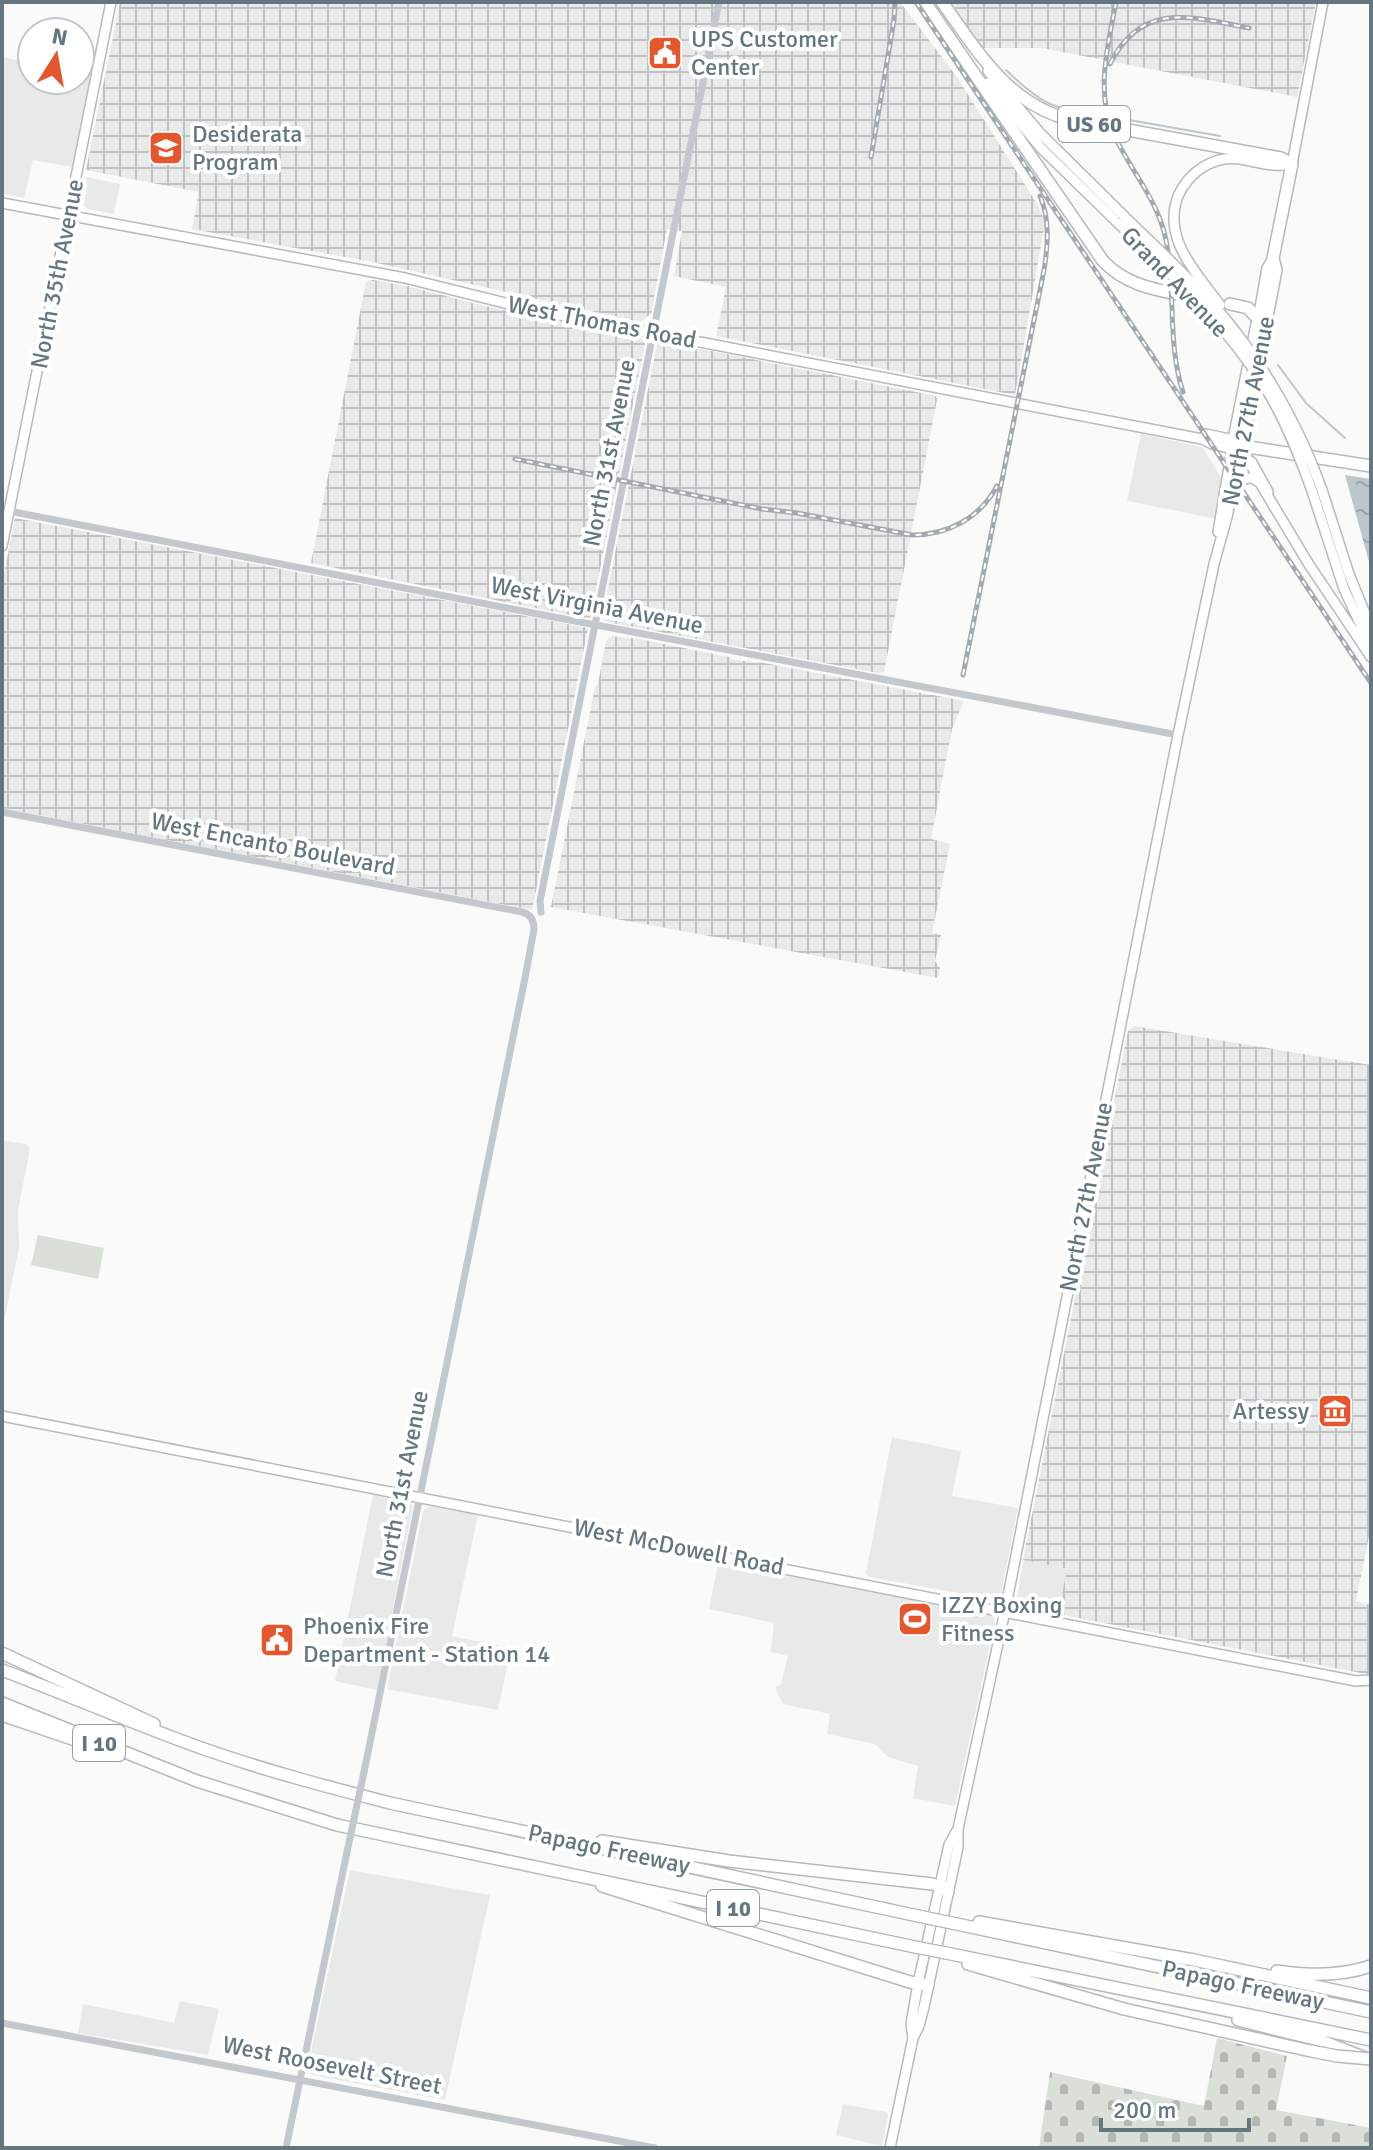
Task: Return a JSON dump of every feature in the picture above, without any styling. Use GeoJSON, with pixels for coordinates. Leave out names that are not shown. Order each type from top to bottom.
{"type":"FeatureCollection","features":[{"type":"Feature","properties":{"kind":"highway","name":"US 60"},"geometry":{"type":"LineString","coordinates":[[928,2],[1103,261],[1128,280],[1151,289],[1178,294]]}},
{"type":"Feature","properties":{"kind":"highway","name":"US 60"},"geometry":{"type":"LineString","coordinates":[[941,2],[1005,83],[1021,98],[1040,109],[1068,119],[1281,158],[1292,164]]}},
{"type":"Feature","properties":{"kind":"highway","name":"North 27th Avenue"},"geometry":{"type":"LineString","coordinates":[[1237,447],[1276,270],[1273,258],[1292,164]]}},
{"type":"Feature","properties":{"kind":"highway"},"geometry":{"type":"LineString","coordinates":[[1230,304],[1248,308],[1262,323],[1266,298],[1262,291]]}},
{"type":"Feature","properties":{"kind":"highway"},"geometry":{"type":"LineString","coordinates":[[1237,447],[1251,463],[1267,492]]}},
{"type":"Feature","properties":{"kind":"highway","name":"West Thomas Road"},"geometry":{"type":"LineString","coordinates":[[1237,447],[1371,466]]}},
{"type":"Feature","properties":{"kind":"highway"},"geometry":{"type":"LineString","coordinates":[[2,1653],[209,1751]]}},
{"type":"Feature","properties":{"kind":"highway","name":"Papago Freeway"},"geometry":{"type":"LineString","coordinates":[[2,1670],[209,1751],[390,1803],[953,1920],[1371,2012]]}},
{"type":"Feature","properties":{"kind":"highway","name":"Papago Freeway"},"geometry":{"type":"LineString","coordinates":[[2,1703],[197,1781],[337,1825],[1127,1992],[1371,2040]]}},
{"type":"Feature","properties":{"kind":"highway"},"geometry":{"type":"LineString","coordinates":[[2,1715],[197,1781]]}},
{"type":"Feature","properties":{"kind":"highway"},"geometry":{"type":"LineString","coordinates":[[525,1831],[944,1888]]}},
{"type":"Feature","properties":{"kind":"highway"},"geometry":{"type":"LineString","coordinates":[[551,1871],[923,1984]]}},
{"type":"Feature","properties":{"kind":"highway"},"geometry":{"type":"LineString","coordinates":[[953,1920],[1298,1978],[1371,1998]]}},
{"type":"Feature","properties":{"kind":"highway"},"geometry":{"type":"LineString","coordinates":[[946,1953],[976,1967],[1124,2009],[1311,2051],[1371,2060]]}},
{"type":"Feature","properties":{"kind":"highway"},"geometry":{"type":"LineString","coordinates":[[1298,1978],[1345,1973],[1371,1966]]}},
{"type":"Feature","properties":{"kind":"highway"},"geometry":{"type":"LineString","coordinates":[[1127,1992],[1305,2036],[1371,2060]]}},
{"type":"Feature","properties":{"kind":"main road","name":"North 35th Avenue"},"geometry":{"type":"LineString","coordinates":[[2,546],[111,2]]}},
{"type":"Feature","properties":{"kind":"main road","name":"Grand Avenue"},"geometry":{"type":"LineString","coordinates":[[928,2],[1020,124],[1053,160],[1218,310],[1277,391],[1308,454],[1344,589],[1371,647]]}},
{"type":"Feature","properties":{"kind":"main road","name":"Grand Avenue"},"geometry":{"type":"LineString","coordinates":[[941,2],[973,51],[1027,120],[1204,307],[1245,357],[1286,425],[1317,492],[1371,628]]}},
{"type":"Feature","properties":{"kind":"main road","name":"North 27th Avenue"},"geometry":{"type":"LineString","coordinates":[[1292,164],[1323,2]]}},
{"type":"Feature","properties":{"kind":"main road"},"geometry":{"type":"LineString","coordinates":[[1277,391],[1263,363],[1180,249],[1173,228],[1174,212],[1178,196],[1192,175],[1202,167],[1234,159],[1279,167],[1292,164]]}},
{"type":"Feature","properties":{"kind":"main road","name":"West Thomas Road"},"geometry":{"type":"LineString","coordinates":[[2,203],[405,278],[483,299],[1202,439],[1206,434],[1237,447]]}},
{"type":"Feature","properties":{"kind":"main road","name":"North 27th Avenue"},"geometry":{"type":"LineString","coordinates":[[1262,291],[1267,268],[1273,258]]}},
{"type":"Feature","properties":{"kind":"main road","name":"North 27th Avenue"},"geometry":{"type":"LineString","coordinates":[[890,2148],[913,2038],[911,2024],[944,1888],[958,1847],[958,1829],[1005,1611],[1178,735],[1232,490],[1237,447]]}},
{"type":"Feature","properties":{"kind":"main road","name":"North 27th Avenue"},"geometry":{"type":"LineString","coordinates":[[1214,564],[1220,515],[1237,447]]}},
{"type":"Feature","properties":{"kind":"main road"},"geometry":{"type":"LineString","coordinates":[[1232,490],[1243,479],[1250,477],[1267,492],[1308,563],[1371,657]]}},
{"type":"Feature","properties":{"kind":"main road","name":"West McDowell Road"},"geometry":{"type":"LineString","coordinates":[[2,1416],[1356,1681],[1371,1680]]}},
{"type":"Feature","properties":{"kind":"main road","name":"West McDowell Road"},"geometry":{"type":"LineString","coordinates":[[1356,1681],[1371,1690]]}},
{"type":"Feature","properties":{"kind":"street","name":"North 31st Avenue"},"geometry":{"type":"LineString","coordinates":[[541,912],[540,901],[719,2]]}},
{"type":"Feature","properties":{"kind":"street","name":"West Virginia Avenue"},"geometry":{"type":"LineString","coordinates":[[9,511],[1178,735]]}},
{"type":"Feature","properties":{"kind":"street","name":"West Encanto Boulevard"},"geometry":{"type":"LineString","coordinates":[[2,812],[522,912],[533,921]]}},
{"type":"Feature","properties":{"kind":"street","name":"North 31st Avenue"},"geometry":{"type":"LineString","coordinates":[[286,2148],[421,1497],[532,941],[533,921]]}},
{"type":"Feature","properties":{"kind":"street","name":"West Roosevelt Street"},"geometry":{"type":"LineString","coordinates":[[2,2023],[655,2148]]}},
{"type":"Feature","properties":{"kind":"shaded area"},"geometry":{"type":"Polygon","coordinates":[[[120,2],[900,2],[957,77],[1039,207],[1045,223],[1015,395],[716,336],[726,287],[674,276],[682,231],[667,229],[651,314],[640,322],[377,263],[192,229],[199,192],[86,170],[120,2]]]}},
{"type":"Feature","properties":{"kind":"shaded area"},"geometry":{"type":"Polygon","coordinates":[[[951,2],[1316,2],[1297,97],[1041,48],[982,48],[951,2]]]}},
{"type":"Feature","properties":{"kind":"shaded area"},"geometry":{"type":"Polygon","coordinates":[[[2,57],[16,60],[16,96],[87,96],[72,167],[33,160],[24,198],[2,194],[2,57]]]}},
{"type":"Feature","properties":{"kind":"shaded area"},"geometry":{"type":"Polygon","coordinates":[[[86,177],[120,184],[114,214],[84,206],[86,177]]]}},
{"type":"Feature","properties":{"kind":"shaded area"},"geometry":{"type":"Polygon","coordinates":[[[373,280],[646,339],[590,619],[311,563],[366,282],[373,280]]]}},
{"type":"Feature","properties":{"kind":"shaded area"},"geometry":{"type":"Polygon","coordinates":[[[661,341],[936,396],[884,672],[607,622],[602,618],[657,345],[661,341]]]}},
{"type":"Feature","properties":{"kind":"shaded area"},"geometry":{"type":"Polygon","coordinates":[[[1141,434],[1202,447],[1224,482],[1217,519],[1127,501],[1141,434]]]}},
{"type":"Feature","properties":{"kind":"shaded area"},"geometry":{"type":"Polygon","coordinates":[[[15,518],[588,628],[532,910],[2,808],[2,584],[15,518]]]}},
{"type":"Feature","properties":{"kind":"shaded area"},"geometry":{"type":"Polygon","coordinates":[[[612,636],[964,701],[952,729],[931,839],[950,844],[932,933],[941,935],[935,961],[940,968],[938,978],[551,907],[595,687],[606,641],[612,636]]]}},
{"type":"Feature","properties":{"kind":"shaded area"},"geometry":{"type":"Polygon","coordinates":[[[1134,1026],[1371,1065],[1371,1526],[1356,1601],[1371,1605],[1371,1675],[1058,1614],[1067,1569],[1023,1560],[1128,1031],[1134,1026]]]}},
{"type":"Feature","properties":{"kind":"shaded area"},"geometry":{"type":"Polygon","coordinates":[[[2,1140],[26,1144],[30,1149],[18,1210],[19,1248],[2,1331],[2,1140]]]}},
{"type":"Feature","properties":{"kind":"shaded area"},"geometry":{"type":"Polygon","coordinates":[[[892,1437],[961,1451],[952,1496],[1018,1508],[998,1600],[869,1577],[866,1573],[892,1437]]]}},
{"type":"Feature","properties":{"kind":"shaded area"},"geometry":{"type":"Polygon","coordinates":[[[373,1495],[409,1502],[413,1506],[377,1690],[335,1681],[373,1495]]]}},
{"type":"Feature","properties":{"kind":"shaded area"},"geometry":{"type":"Polygon","coordinates":[[[430,1506],[478,1515],[452,1636],[511,1648],[498,1710],[387,1689],[423,1511],[430,1506]]]}},
{"type":"Feature","properties":{"kind":"shaded area"},"geometry":{"type":"Polygon","coordinates":[[[1023,1560],[1067,1569],[1058,1614],[1019,1605],[1017,1599],[1023,1560]]]}},
{"type":"Feature","properties":{"kind":"shaded area"},"geometry":{"type":"Polygon","coordinates":[[[718,1563],[994,1617],[955,1806],[913,1798],[918,1766],[888,1757],[875,1744],[827,1734],[830,1714],[783,1704],[775,1688],[781,1684],[788,1656],[771,1652],[774,1623],[709,1609],[718,1563]]]}},
{"type":"Feature","properties":{"kind":"shaded area"},"geometry":{"type":"Polygon","coordinates":[[[350,1870],[490,1895],[445,2100],[312,2075],[307,2070],[350,1870]]]}},
{"type":"Feature","properties":{"kind":"shaded area"},"geometry":{"type":"Polygon","coordinates":[[[180,2001],[219,2009],[208,2055],[78,2033],[83,2004],[174,2023],[180,2001]]]}},
{"type":"Feature","properties":{"kind":"shaded area"},"geometry":{"type":"Polygon","coordinates":[[[843,2104],[886,2112],[882,2146],[836,2135],[843,2104]]]}},
{"type":"Feature","properties":{"kind":"green space"},"geometry":{"type":"Polygon","coordinates":[[[38,1235],[104,1248],[98,1279],[31,1265],[38,1235]]]}},
{"type":"Feature","properties":{"kind":"green space"},"geometry":{"type":"Polygon","coordinates":[[[1217,2038],[1287,2056],[1276,2110],[1371,2128],[1371,2148],[1039,2148],[1050,2072],[1204,2106],[1217,2038]]]}},
{"type":"Feature","properties":{"kind":"water"},"geometry":{"type":"Polygon","coordinates":[[[1345,475],[1371,479],[1371,569],[1345,475]]]}},
{"type":"Feature","properties":{"kind":"waterway"},"geometry":{"type":"LineString","coordinates":[[1006,70],[1047,102],[1068,110],[1097,114]]}},
{"type":"Feature","properties":{"kind":"waterway"},"geometry":{"type":"LineString","coordinates":[[1118,118],[1220,136]]}},
{"type":"Feature","properties":{"kind":"waterway"},"geometry":{"type":"LineString","coordinates":[[1278,365],[1306,403],[1345,438]]}},
{"type":"Feature","properties":{"kind":"railway"},"geometry":{"type":"LineString","coordinates":[[871,157],[895,2]]}},
{"type":"Feature","properties":{"kind":"railway"},"geometry":{"type":"LineString","coordinates":[[916,2],[1371,683]]}},
{"type":"Feature","properties":{"kind":"railway"},"geometry":{"type":"LineString","coordinates":[[1116,2],[1105,69],[1105,102],[1114,135],[1151,199],[1162,225],[1169,259],[1175,355],[1183,392]]}},
{"type":"Feature","properties":{"kind":"railway"},"geometry":{"type":"LineString","coordinates":[[1110,64],[1137,30],[1153,22],[1188,18],[1249,28]]}},
{"type":"Feature","properties":{"kind":"railway"},"geometry":{"type":"LineString","coordinates":[[963,675],[1044,270],[1047,232],[1040,196]]}},
{"type":"Feature","properties":{"kind":"railway"},"geometry":{"type":"LineString","coordinates":[[515,459],[762,509],[912,535],[938,532],[962,522],[982,507],[997,486]]}},
{"type":"Feature","properties":{"kind":"place","name":"UPS Customer Center"},"geometry":{"type":"Point","coordinates":[665,53]}},
{"type":"Feature","properties":{"kind":"place","name":"Desiderata Program"},"geometry":{"type":"Point","coordinates":[166,148]}},
{"type":"Feature","properties":{"kind":"place","name":"Artessy"},"geometry":{"type":"Point","coordinates":[1335,1411]}},
{"type":"Feature","properties":{"kind":"place","name":"IZZY Boxing Fitness"},"geometry":{"type":"Point","coordinates":[915,1619]}},
{"type":"Feature","properties":{"kind":"place","name":"Phoenix Fire Department - Station 14"},"geometry":{"type":"Point","coordinates":[277,1640]}}]}
